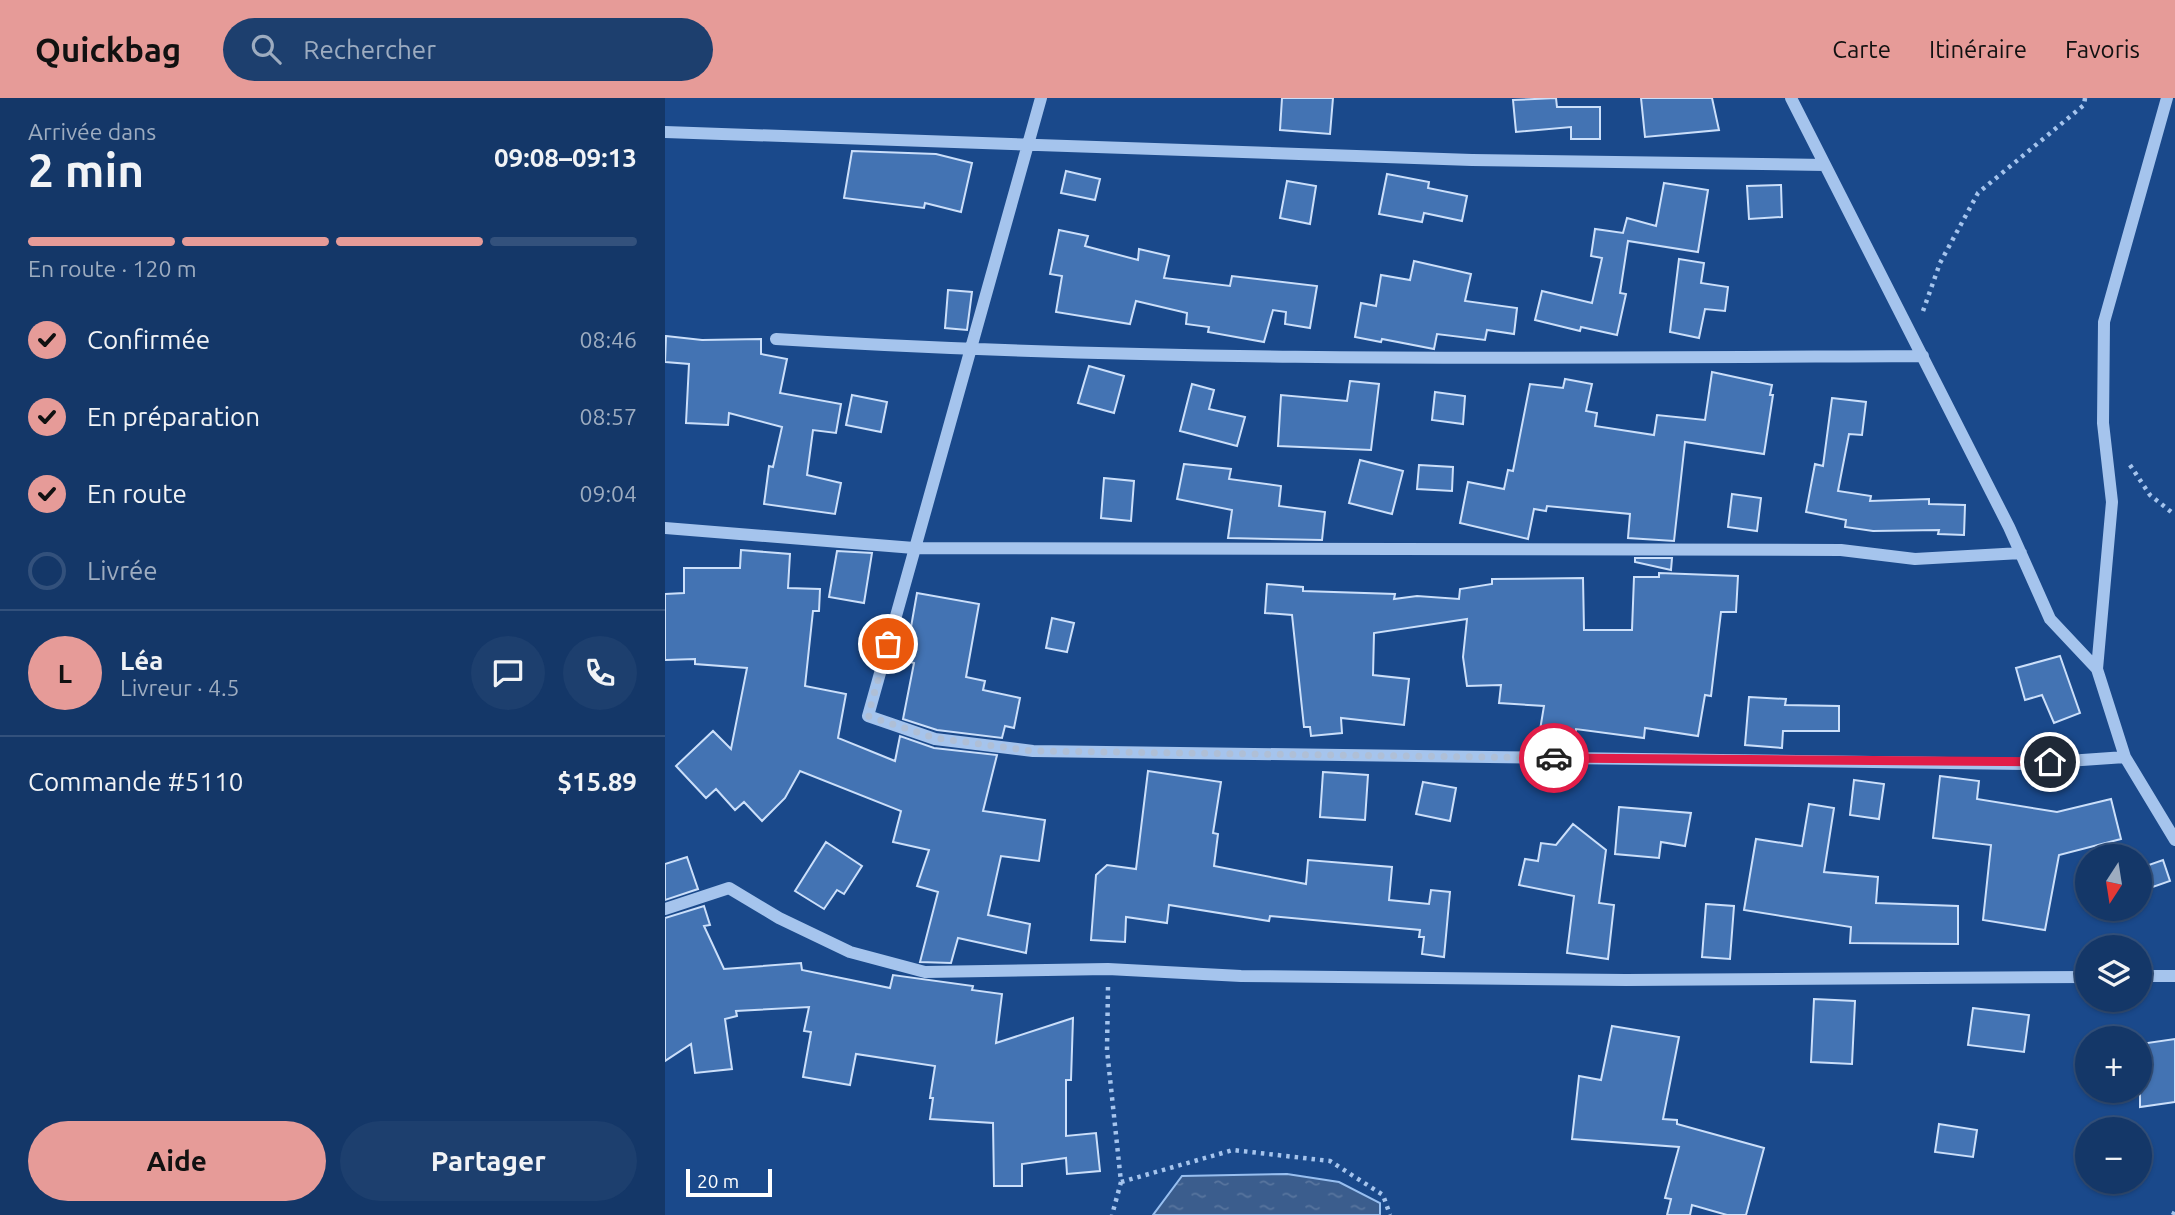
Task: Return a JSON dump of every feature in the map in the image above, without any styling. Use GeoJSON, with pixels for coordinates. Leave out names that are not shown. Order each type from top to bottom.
{"type":"FeatureCollection","features":[{"type":"Feature","properties":{"kind":"street"},"geometry":{"type":"LineString","coordinates":[[1041,98],[868,716],[935,738],[1033,751],[2025,764],[2125,757]]}},
{"type":"Feature","properties":{"kind":"street"},"geometry":{"type":"LineString","coordinates":[[1791,98],[2021,553],[2050,619],[2097,669]]}},
{"type":"Feature","properties":{"kind":"street"},"geometry":{"type":"LineString","coordinates":[[2167,98],[2104,322],[2103,423],[2112,502],[2097,669],[2125,757],[2175,840]]}},
{"type":"Feature","properties":{"kind":"street"},"geometry":{"type":"LineString","coordinates":[[665,132],[1472,160],[1825,165]]}},
{"type":"Feature","properties":{"kind":"street"},"geometry":{"type":"LineString","coordinates":[[776,340],[972,352],[1390,360],[1923,356]]}},
{"type":"Feature","properties":{"kind":"street"},"geometry":{"type":"LineString","coordinates":[[665,528],[915,548],[1841,550],[1915,559],[2021,553]]}},
{"type":"Feature","properties":{"kind":"street"},"geometry":{"type":"LineString","coordinates":[[665,909],[729,887],[779,918],[850,952],[925,972],[1108,969],[1241,975],[1626,980],[2075,977]]}},
{"type":"Feature","properties":{"kind":"street"},"geometry":{"type":"LineString","coordinates":[[2152,976],[2175,976]]}},
{"type":"Feature","properties":{"kind":"path"},"geometry":{"type":"LineString","coordinates":[[2077,98],[2084,105]]}},
{"type":"Feature","properties":{"kind":"path"},"geometry":{"type":"LineString","coordinates":[[1913,337],[1940,263],[1977,193],[2084,105],[2085,98]]}},
{"type":"Feature","properties":{"kind":"path"},"geometry":{"type":"LineString","coordinates":[[2123,454],[2150,495],[2175,515]]}},
{"type":"Feature","properties":{"kind":"path"},"geometry":{"type":"LineString","coordinates":[[1108,969],[1107,1050],[1121,1182],[1112,1215]]}},
{"type":"Feature","properties":{"kind":"path"},"geometry":{"type":"LineString","coordinates":[[1121,1182],[1233,1150],[1330,1161],[1383,1195],[1389,1215]]}},
{"type":"Feature","properties":{"kind":"water"},"geometry":{"type":"Polygon","coordinates":[[[1287,1174],[1339,1182],[1380,1203],[1380,1215],[1153,1215],[1182,1176],[1287,1174]]]}},
{"type":"Feature","properties":{"kind":"building"},"geometry":{"type":"Polygon","coordinates":[[[1282,98],[1333,98],[1330,134],[1280,130],[1282,98]]]}},
{"type":"Feature","properties":{"kind":"building"},"geometry":{"type":"Polygon","coordinates":[[[1556,98],[1557,107],[1600,107],[1600,139],[1571,139],[1571,127],[1516,132],[1513,100],[1556,98]]]}},
{"type":"Feature","properties":{"kind":"building"},"geometry":{"type":"Polygon","coordinates":[[[1641,98],[1712,98],[1719,130],[1645,137],[1641,98]]]}},
{"type":"Feature","properties":{"kind":"building"},"geometry":{"type":"Polygon","coordinates":[[[852,151],[936,154],[972,163],[961,212],[925,203],[924,208],[844,198],[852,151]]]}},
{"type":"Feature","properties":{"kind":"building"},"geometry":{"type":"Polygon","coordinates":[[[1066,171],[1100,179],[1095,200],[1061,193],[1066,171]]]}},
{"type":"Feature","properties":{"kind":"building"},"geometry":{"type":"Polygon","coordinates":[[[1387,174],[1429,182],[1428,188],[1467,196],[1462,221],[1424,213],[1422,222],[1379,214],[1387,174]]]}},
{"type":"Feature","properties":{"kind":"building"},"geometry":{"type":"Polygon","coordinates":[[[1287,181],[1316,186],[1310,224],[1280,218],[1287,181]]]}},
{"type":"Feature","properties":{"kind":"building"},"geometry":{"type":"Polygon","coordinates":[[[1664,183],[1708,190],[1698,252],[1628,241],[1620,293],[1626,294],[1617,335],[1581,327],[1580,331],[1535,320],[1542,291],[1592,303],[1602,258],[1591,256],[1595,229],[1623,233],[1627,218],[1656,226],[1664,183]]]}},
{"type":"Feature","properties":{"kind":"building"},"geometry":{"type":"Polygon","coordinates":[[[1781,185],[1782,217],[1749,219],[1747,186],[1781,185]]]}},
{"type":"Feature","properties":{"kind":"building"},"geometry":{"type":"Polygon","coordinates":[[[1059,230],[1088,236],[1085,246],[1138,260],[1139,249],[1169,256],[1164,278],[1230,286],[1232,276],[1317,286],[1310,328],[1285,324],[1286,312],[1273,310],[1264,342],[1208,332],[1209,327],[1186,324],[1187,313],[1136,301],[1130,324],[1056,312],[1062,276],[1050,274],[1059,230]]]}},
{"type":"Feature","properties":{"kind":"building"},"geometry":{"type":"Polygon","coordinates":[[[1679,259],[1704,263],[1701,283],[1728,287],[1725,311],[1705,309],[1699,338],[1670,332],[1679,259]]]}},
{"type":"Feature","properties":{"kind":"building"},"geometry":{"type":"Polygon","coordinates":[[[1414,261],[1471,274],[1465,301],[1517,308],[1514,334],[1487,330],[1485,340],[1437,334],[1434,349],[1355,337],[1361,303],[1376,306],[1381,275],[1410,280],[1414,261]]]}},
{"type":"Feature","properties":{"kind":"building"},"geometry":{"type":"Polygon","coordinates":[[[948,290],[972,292],[967,330],[945,328],[948,290]]]}},
{"type":"Feature","properties":{"kind":"building"},"geometry":{"type":"Polygon","coordinates":[[[666,336],[702,340],[761,339],[761,354],[787,359],[780,393],[841,404],[836,433],[813,430],[807,475],[841,483],[835,514],[764,504],[769,466],[773,467],[782,427],[729,413],[728,425],[686,423],[689,364],[665,362],[666,336]]]}},
{"type":"Feature","properties":{"kind":"building"},"geometry":{"type":"Polygon","coordinates":[[[1089,366],[1124,376],[1114,413],[1078,403],[1089,366]]]}},
{"type":"Feature","properties":{"kind":"building"},"geometry":{"type":"Polygon","coordinates":[[[1712,372],[1772,385],[1770,395],[1773,395],[1764,454],[1685,442],[1674,541],[1628,538],[1630,514],[1547,506],[1546,511],[1534,509],[1528,539],[1460,523],[1468,482],[1504,489],[1508,470],[1513,471],[1530,384],[1563,388],[1565,379],[1592,384],[1586,411],[1597,413],[1595,426],[1654,435],[1657,415],[1705,420],[1712,372]]]}},
{"type":"Feature","properties":{"kind":"building"},"geometry":{"type":"Polygon","coordinates":[[[1350,381],[1379,384],[1371,450],[1278,446],[1281,395],[1347,401],[1350,381]]]}},
{"type":"Feature","properties":{"kind":"building"},"geometry":{"type":"Polygon","coordinates":[[[1192,384],[1214,390],[1209,409],[1245,417],[1237,446],[1180,431],[1192,384]]]}},
{"type":"Feature","properties":{"kind":"building"},"geometry":{"type":"Polygon","coordinates":[[[1435,392],[1465,396],[1463,424],[1432,420],[1435,392]]]}},
{"type":"Feature","properties":{"kind":"building"},"geometry":{"type":"Polygon","coordinates":[[[852,395],[887,402],[881,432],[846,425],[852,395]]]}},
{"type":"Feature","properties":{"kind":"building"},"geometry":{"type":"Polygon","coordinates":[[[1832,398],[1866,402],[1862,435],[1849,434],[1838,491],[1871,496],[1870,501],[1929,499],[1929,504],[1965,505],[1964,535],[1938,534],[1939,530],[1873,531],[1845,527],[1846,520],[1806,512],[1815,464],[1823,466],[1832,398]]]}},
{"type":"Feature","properties":{"kind":"building"},"geometry":{"type":"Polygon","coordinates":[[[1360,460],[1403,471],[1392,514],[1349,503],[1360,460]]]}},
{"type":"Feature","properties":{"kind":"building"},"geometry":{"type":"Polygon","coordinates":[[[1184,464],[1231,469],[1229,479],[1281,486],[1279,506],[1325,512],[1322,540],[1228,538],[1232,510],[1177,499],[1184,464]]]}},
{"type":"Feature","properties":{"kind":"building"},"geometry":{"type":"Polygon","coordinates":[[[1419,465],[1453,467],[1452,491],[1417,489],[1419,465]]]}},
{"type":"Feature","properties":{"kind":"building"},"geometry":{"type":"Polygon","coordinates":[[[1104,478],[1134,481],[1131,521],[1101,518],[1104,478]]]}},
{"type":"Feature","properties":{"kind":"building"},"geometry":{"type":"Polygon","coordinates":[[[1732,494],[1761,498],[1757,531],[1728,527],[1732,494]]]}},
{"type":"Feature","properties":{"kind":"building"},"geometry":{"type":"Polygon","coordinates":[[[741,550],[790,554],[788,588],[820,589],[819,611],[813,611],[805,686],[846,694],[838,738],[895,761],[900,736],[934,748],[997,755],[983,811],[1045,820],[1039,861],[1001,856],[988,915],[1030,924],[1026,953],[958,938],[951,963],[920,962],[938,892],[917,886],[929,850],[893,842],[901,811],[800,771],[785,798],[762,821],[744,802],[735,810],[716,789],[706,798],[676,766],[713,731],[731,749],[747,668],[695,664],[695,659],[665,660],[665,594],[684,593],[684,568],[740,568],[741,550]]]}},
{"type":"Feature","properties":{"kind":"building"},"geometry":{"type":"Polygon","coordinates":[[[837,551],[872,553],[864,603],[829,597],[837,551]]]}},
{"type":"Feature","properties":{"kind":"building"},"geometry":{"type":"Polygon","coordinates":[[[1635,558],[1672,558],[1671,570],[1635,562],[1635,558]]]}},
{"type":"Feature","properties":{"kind":"building"},"geometry":{"type":"Polygon","coordinates":[[[1659,573],[1738,576],[1736,612],[1721,612],[1711,696],[1705,695],[1698,736],[1645,728],[1644,738],[1576,729],[1575,736],[1540,730],[1544,706],[1499,703],[1501,685],[1467,686],[1463,657],[1467,619],[1374,633],[1373,675],[1409,679],[1404,725],[1341,718],[1342,733],[1311,736],[1310,727],[1304,727],[1292,615],[1265,613],[1267,584],[1303,587],[1303,591],[1395,594],[1394,599],[1417,596],[1459,599],[1460,589],[1492,584],[1492,579],[1583,578],[1584,630],[1632,630],[1634,577],[1659,577],[1659,573]]]}},
{"type":"Feature","properties":{"kind":"building"},"geometry":{"type":"Polygon","coordinates":[[[917,593],[979,604],[966,677],[985,681],[983,690],[1020,698],[1014,728],[1005,726],[1002,738],[937,730],[903,719],[914,663],[905,661],[917,593]]]}},
{"type":"Feature","properties":{"kind":"building"},"geometry":{"type":"Polygon","coordinates":[[[1052,618],[1074,623],[1067,652],[1046,648],[1052,618]]]}},
{"type":"Feature","properties":{"kind":"building"},"geometry":{"type":"Polygon","coordinates":[[[2060,656],[2080,713],[2054,723],[2042,695],[2025,700],[2016,668],[2060,656]]]}},
{"type":"Feature","properties":{"kind":"building"},"geometry":{"type":"Polygon","coordinates":[[[1749,697],[1786,699],[1785,705],[1839,706],[1839,731],[1783,731],[1782,748],[1745,745],[1749,697]]]}},
{"type":"Feature","properties":{"kind":"building"},"geometry":{"type":"Polygon","coordinates":[[[1148,771],[1221,782],[1213,833],[1218,834],[1214,866],[1306,884],[1308,860],[1392,867],[1389,900],[1429,904],[1431,890],[1450,892],[1444,957],[1422,954],[1424,937],[1419,937],[1420,930],[1270,916],[1269,921],[1169,905],[1167,923],[1126,917],[1125,942],[1091,940],[1096,875],[1107,865],[1136,869],[1148,771]]]}},
{"type":"Feature","properties":{"kind":"building"},"geometry":{"type":"Polygon","coordinates":[[[1323,772],[1368,775],[1365,820],[1320,817],[1323,772]]]}},
{"type":"Feature","properties":{"kind":"building"},"geometry":{"type":"Polygon","coordinates":[[[1940,776],[1979,781],[1977,799],[2057,812],[2111,799],[2121,839],[2102,844],[2075,844],[2075,851],[2059,855],[2045,930],[1983,920],[1991,845],[1933,838],[1940,776]]]}},
{"type":"Feature","properties":{"kind":"building"},"geometry":{"type":"Polygon","coordinates":[[[1854,780],[1884,784],[1879,819],[1850,815],[1854,780]]]}},
{"type":"Feature","properties":{"kind":"building"},"geometry":{"type":"Polygon","coordinates":[[[1423,782],[1456,788],[1450,821],[1416,814],[1423,782]]]}},
{"type":"Feature","properties":{"kind":"building"},"geometry":{"type":"Polygon","coordinates":[[[1809,804],[1834,808],[1824,872],[1878,877],[1876,903],[1958,906],[1958,944],[1850,943],[1851,927],[1744,910],[1756,839],[1802,846],[1809,804]]]}},
{"type":"Feature","properties":{"kind":"building"},"geometry":{"type":"Polygon","coordinates":[[[1619,807],[1691,813],[1685,846],[1661,842],[1659,858],[1615,854],[1619,807]]]}},
{"type":"Feature","properties":{"kind":"building"},"geometry":{"type":"Polygon","coordinates":[[[1573,824],[1606,850],[1599,903],[1614,905],[1608,959],[1567,953],[1574,896],[1519,885],[1525,859],[1538,861],[1541,843],[1556,845],[1573,824]]]}},
{"type":"Feature","properties":{"kind":"building"},"geometry":{"type":"Polygon","coordinates":[[[826,842],[862,866],[844,894],[837,890],[824,909],[795,891],[826,842]]]}},
{"type":"Feature","properties":{"kind":"building"},"geometry":{"type":"Polygon","coordinates":[[[687,857],[698,889],[665,900],[665,864],[687,857]]]}},
{"type":"Feature","properties":{"kind":"building"},"geometry":{"type":"Polygon","coordinates":[[[2163,860],[2170,881],[2153,887],[2153,863],[2163,860]]]}},
{"type":"Feature","properties":{"kind":"building"},"geometry":{"type":"Polygon","coordinates":[[[1706,904],[1734,906],[1730,959],[1702,957],[1706,904]]]}},
{"type":"Feature","properties":{"kind":"building"},"geometry":{"type":"Polygon","coordinates":[[[704,906],[710,925],[704,926],[724,969],[801,963],[802,970],[890,988],[893,975],[973,986],[972,990],[1002,994],[996,1043],[1073,1018],[1071,1080],[1066,1080],[1066,1136],[1096,1133],[1100,1171],[1067,1174],[1066,1158],[1022,1164],[1022,1186],[994,1186],[993,1123],[930,1119],[935,1066],[856,1054],[850,1085],[803,1077],[811,1032],[804,1031],[809,1007],[736,1011],[737,1016],[725,1019],[732,1069],[695,1073],[691,1044],[665,1061],[665,918],[704,906]]]}},
{"type":"Feature","properties":{"kind":"building"},"geometry":{"type":"Polygon","coordinates":[[[1814,999],[1855,1001],[1852,1064],[1811,1062],[1814,999]]]}},
{"type":"Feature","properties":{"kind":"building"},"geometry":{"type":"Polygon","coordinates":[[[1973,1008],[2029,1015],[2024,1052],[1968,1045],[1973,1008]]]}},
{"type":"Feature","properties":{"kind":"building"},"geometry":{"type":"Polygon","coordinates":[[[1612,1026],[1679,1037],[1663,1119],[1677,1120],[1677,1124],[1764,1148],[1746,1215],[1727,1215],[1692,1205],[1690,1215],[1667,1215],[1671,1199],[1665,1198],[1679,1147],[1572,1139],[1579,1076],[1601,1080],[1612,1026]]]}},
{"type":"Feature","properties":{"kind":"building"},"geometry":{"type":"Polygon","coordinates":[[[2175,1039],[2175,1102],[2140,1107],[2140,1103],[2152,1103],[2152,1042],[2175,1039]]]}},
{"type":"Feature","properties":{"kind":"building"},"geometry":{"type":"Polygon","coordinates":[[[1939,1124],[1977,1130],[1973,1157],[1935,1152],[1939,1124]]]}},
{"type":"Feature","properties":{"kind":"way so far"},"geometry":{"type":"LineString","coordinates":[[888,644],[868,716],[935,738],[1033,751],[1554,758]]}},
{"type":"Feature","properties":{"kind":"route"},"geometry":{"type":"LineString","coordinates":[[1554,758],[2025,764],[2050,762]]}}]}
